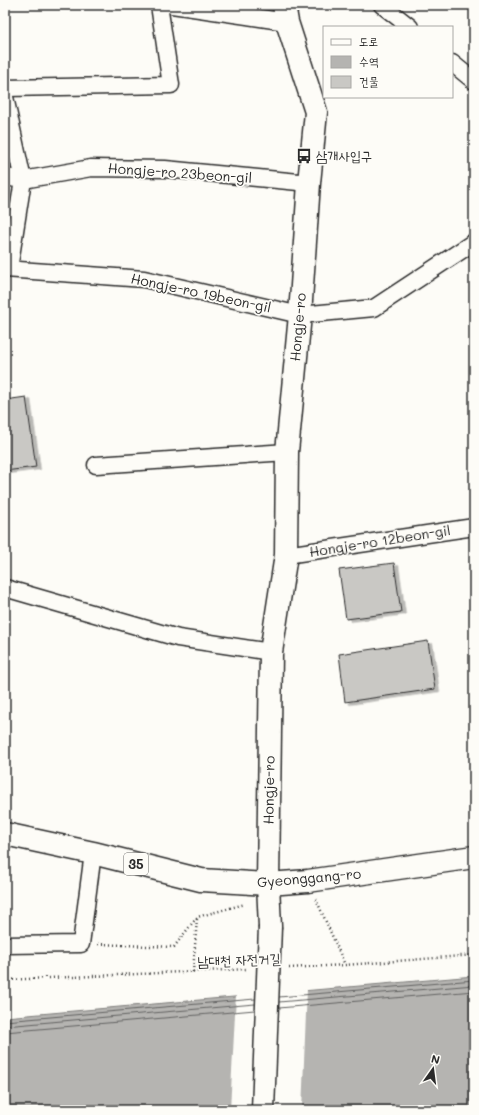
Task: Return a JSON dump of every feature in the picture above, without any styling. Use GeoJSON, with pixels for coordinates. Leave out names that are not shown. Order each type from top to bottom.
{"type":"FeatureCollection","features":[{"type":"Feature","properties":{"kind":"street"},"geometry":{"type":"LineString","coordinates":[[5,88],[171,85],[159,5]]}},
{"type":"Feature","properties":{"kind":"street"},"geometry":{"type":"LineString","coordinates":[[172,5],[286,14]]}},
{"type":"Feature","properties":{"kind":"street"},"geometry":{"type":"LineString","coordinates":[[382,5],[409,26]]}},
{"type":"Feature","properties":{"kind":"street","name":"Hongje-ro"},"geometry":{"type":"LineString","coordinates":[[263,1110],[270,927],[268,891],[271,652],[286,555],[287,452],[300,315],[309,183],[316,112],[286,14]]}},
{"type":"Feature","properties":{"kind":"street"},"geometry":{"type":"LineString","coordinates":[[453,64],[474,81]]}},
{"type":"Feature","properties":{"kind":"street"},"geometry":{"type":"LineString","coordinates":[[5,97],[23,180],[7,269]]}},
{"type":"Feature","properties":{"kind":"street","name":"Hongje-ro 23beon-gil"},"geometry":{"type":"LineString","coordinates":[[5,177],[23,180],[91,168],[165,169],[309,183]]}},
{"type":"Feature","properties":{"kind":"street","name":"Hongje-ro 19beon-gil"},"geometry":{"type":"LineString","coordinates":[[7,269],[144,278],[300,315],[374,308],[474,242]]}},
{"type":"Feature","properties":{"kind":"street"},"geometry":{"type":"LineString","coordinates":[[96,465],[287,452]]}},
{"type":"Feature","properties":{"kind":"street","name":"Hongje-ro 12beon-gil"},"geometry":{"type":"LineString","coordinates":[[286,555],[474,527]]}},
{"type":"Feature","properties":{"kind":"street"},"geometry":{"type":"LineString","coordinates":[[5,588],[178,638],[271,652]]}},
{"type":"Feature","properties":{"kind":"street","name":"Gyeonggang-ro"},"geometry":{"type":"LineString","coordinates":[[5,834],[93,853],[201,880],[268,891],[308,880],[474,857]]}},
{"type":"Feature","properties":{"kind":"street"},"geometry":{"type":"LineString","coordinates":[[5,945],[81,944],[93,853]]}},
{"type":"Feature","properties":{"kind":"path"},"geometry":{"type":"LineString","coordinates":[[308,880],[345,965]]}},
{"type":"Feature","properties":{"kind":"path"},"geometry":{"type":"LineString","coordinates":[[81,944],[174,947],[197,917],[268,891]]}},
{"type":"Feature","properties":{"kind":"path"},"geometry":{"type":"LineString","coordinates":[[193,972],[197,917]]}},
{"type":"Feature","properties":{"kind":"path","name":"남대천 자전거길"},"geometry":{"type":"LineString","coordinates":[[284,968],[474,955]]}},
{"type":"Feature","properties":{"kind":"path","name":"남대천 자전거길"},"geometry":{"type":"LineString","coordinates":[[5,980],[254,969]]}},
{"type":"Feature","properties":{"kind":"water"},"geometry":{"type":"Polygon","coordinates":[[[474,976],[474,1110],[5,1110],[5,1017],[474,976]]]}},
{"type":"Feature","properties":{"kind":"pier"},"geometry":{"type":"Polygon","coordinates":[[[307,989],[302,1110],[230,1110],[236,995],[307,989]]]}},
{"type":"Feature","properties":{"kind":"building"},"geometry":{"type":"Polygon","coordinates":[[[26,397],[36,467],[5,471],[5,400],[26,397]]]}},
{"type":"Feature","properties":{"kind":"building"},"geometry":{"type":"Polygon","coordinates":[[[394,563],[401,612],[346,619],[339,570],[394,563]]]}},
{"type":"Feature","properties":{"kind":"building"},"geometry":{"type":"Polygon","coordinates":[[[428,641],[435,689],[345,702],[339,654],[428,641]]]}},
{"type":"Feature","properties":{"kind":"place","name":"삼개사입구"},"geometry":{"type":"Point","coordinates":[304,156]}}]}
